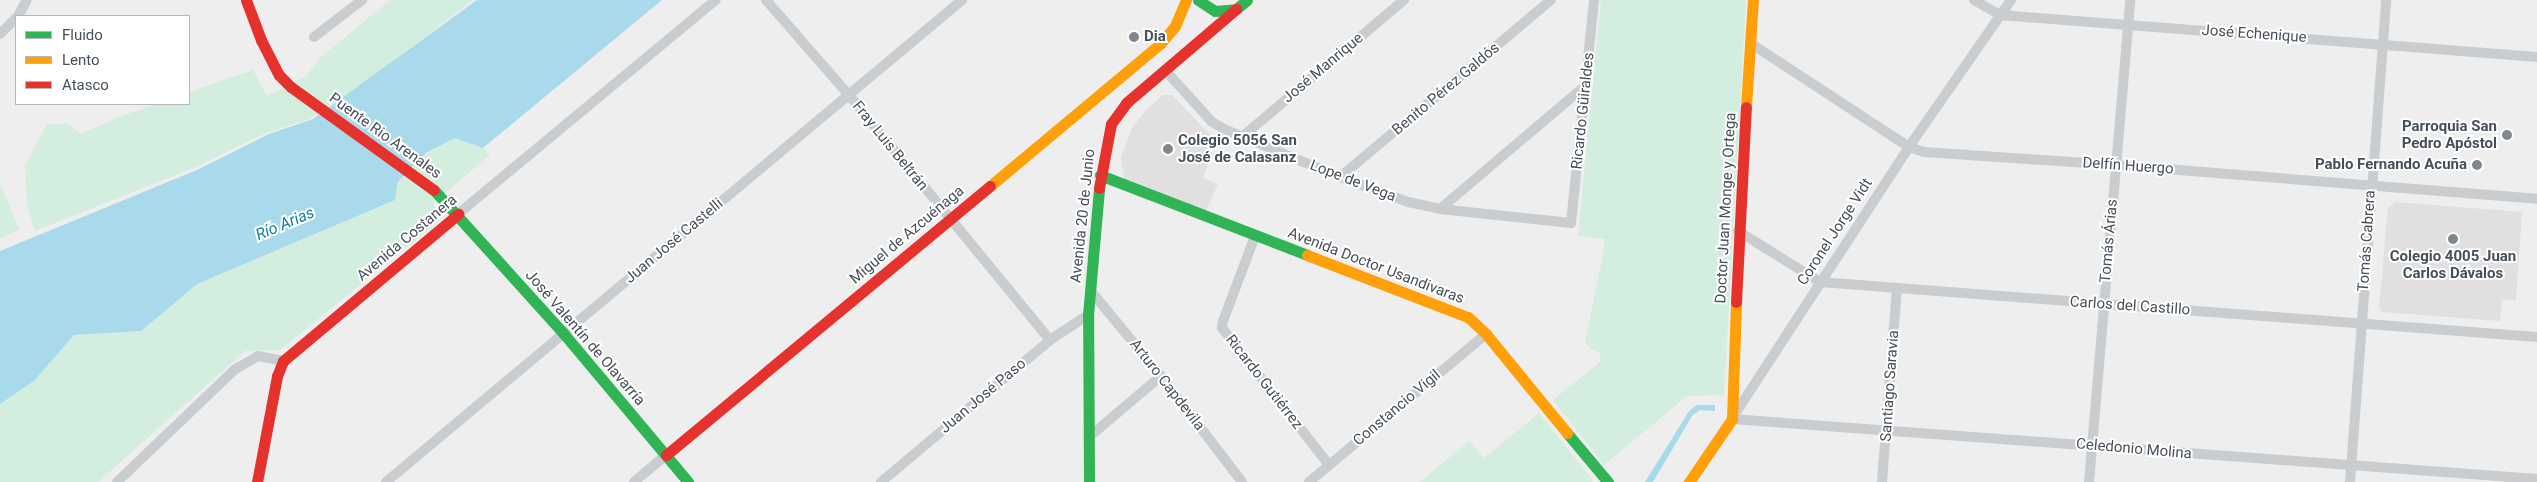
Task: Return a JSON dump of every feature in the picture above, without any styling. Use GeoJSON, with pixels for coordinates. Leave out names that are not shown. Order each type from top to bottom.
{"type":"FeatureCollection","features":[{"type":"Feature","properties":{"kind":"street"},"geometry":{"type":"LineString","coordinates":[[18,15],[27,0]]}},
{"type":"Feature","properties":{"kind":"street","name":"Puente Rio Arenales"},"geometry":{"type":"LineString","coordinates":[[246,0],[269,58],[279,75],[291,87],[440,194],[458,214]]}},
{"type":"Feature","properties":{"kind":"street"},"geometry":{"type":"LineString","coordinates":[[314,36],[350,4],[362,0]]}},
{"type":"Feature","properties":{"kind":"street","name":"Avenida Costanera"},"geometry":{"type":"LineString","coordinates":[[282,361],[716,0]]}},
{"type":"Feature","properties":{"kind":"street","name":"Fray Luis Beltrán"},"geometry":{"type":"LineString","coordinates":[[766,0],[848,94],[1050,340]]}},
{"type":"Feature","properties":{"kind":"street","name":"Juan José Castelli"},"geometry":{"type":"LineString","coordinates":[[386,482],[962,0]]}},
{"type":"Feature","properties":{"kind":"street","name":"Miguel de Azcuénaga"},"geometry":{"type":"LineString","coordinates":[[634,482],[1160,44],[1175,26],[1186,0]]}},
{"type":"Feature","properties":{"kind":"street"},"geometry":{"type":"LineString","coordinates":[[1198,0],[1215,10],[1236,9]]}},
{"type":"Feature","properties":{"kind":"street","name":"Avenida 20 de Junio"},"geometry":{"type":"LineString","coordinates":[[1089,482],[1088,315],[1100,176],[1106,140],[1118,112],[1247,0]]}},
{"type":"Feature","properties":{"kind":"street","name":"José Manrique"},"geometry":{"type":"LineString","coordinates":[[1242,136],[1404,0]]}},
{"type":"Feature","properties":{"kind":"street","name":"Benito Pérez Galdós"},"geometry":{"type":"LineString","coordinates":[[1340,177],[1551,0]]}},
{"type":"Feature","properties":{"kind":"street","name":"Ricardo Güiraldes"},"geometry":{"type":"LineString","coordinates":[[1571,223],[1594,0]]}},
{"type":"Feature","properties":{"kind":"street","name":"Doctor Juan Monge y Ortega"},"geometry":{"type":"LineString","coordinates":[[1732,418],[1738,231],[1753,0]]}},
{"type":"Feature","properties":{"kind":"street","name":"José Echenique"},"geometry":{"type":"LineString","coordinates":[[1974,0],[2000,15],[2537,57]]}},
{"type":"Feature","properties":{"kind":"street","name":"Coronel Jorge Vidt"},"geometry":{"type":"LineString","coordinates":[[1689,482],[1909,147],[2011,0]]}},
{"type":"Feature","properties":{"kind":"street","name":"Tomás Árias"},"geometry":{"type":"LineString","coordinates":[[2089,482],[2130,0]]}},
{"type":"Feature","properties":{"kind":"street","name":"Tomás Cabrera"},"geometry":{"type":"LineString","coordinates":[[2350,482],[2386,0]]}},
{"type":"Feature","properties":{"kind":"street"},"geometry":{"type":"LineString","coordinates":[[0,34],[15,19]]}},
{"type":"Feature","properties":{"kind":"street","name":"Delfín Huergo"},"geometry":{"type":"LineString","coordinates":[[1750,43],[1909,147],[1924,152],[2116,164],[2537,199]]}},
{"type":"Feature","properties":{"kind":"street","name":"Lope de Vega"},"geometry":{"type":"LineString","coordinates":[[1165,70],[1212,122],[1340,177],[1408,202],[1440,209],[1571,223]]}},
{"type":"Feature","properties":{"kind":"street"},"geometry":{"type":"LineString","coordinates":[[1440,209],[1585,86]]}},
{"type":"Feature","properties":{"kind":"street","name":"Avenida Doctor Usandivaras"},"geometry":{"type":"LineString","coordinates":[[1100,176],[1468,317],[1486,334],[1608,482]]}},
{"type":"Feature","properties":{"kind":"street","name":"José Valentín de Olavarría"},"geometry":{"type":"LineString","coordinates":[[458,214],[564,334],[688,482]]}},
{"type":"Feature","properties":{"kind":"street","name":"Carlos del Castillo"},"geometry":{"type":"LineString","coordinates":[[1738,231],[1820,282],[1898,290],[2537,337]]}},
{"type":"Feature","properties":{"kind":"street","name":"Ricardo Gutiérrez"},"geometry":{"type":"LineString","coordinates":[[1255,236],[1222,328],[1329,465]]}},
{"type":"Feature","properties":{"kind":"street","name":"Arturo Capdevila"},"geometry":{"type":"LineString","coordinates":[[1090,290],[1161,376],[1242,482]]}},
{"type":"Feature","properties":{"kind":"street","name":"Santiago Saravia"},"geometry":{"type":"LineString","coordinates":[[1882,482],[1898,290]]}},
{"type":"Feature","properties":{"kind":"street","name":"Juan José Paso"},"geometry":{"type":"LineString","coordinates":[[881,482],[1050,340],[1088,315]]}},
{"type":"Feature","properties":{"kind":"street","name":"Constancio Vigil"},"geometry":{"type":"LineString","coordinates":[[1309,482],[1486,334]]}},
{"type":"Feature","properties":{"kind":"street"},"geometry":{"type":"LineString","coordinates":[[117,482],[234,370],[258,356],[282,361],[277,376],[257,482]]}},
{"type":"Feature","properties":{"kind":"street"},"geometry":{"type":"LineString","coordinates":[[1089,437],[1161,376]]}},
{"type":"Feature","properties":{"kind":"street","name":"Celedonio Molina"},"geometry":{"type":"LineString","coordinates":[[1732,418],[2537,479]]}},
{"type":"Feature","properties":{"kind":"shaded area","name":"Colegio 5056 San José de Calasanz"},"geometry":{"type":"Polygon","coordinates":[[[1163,95],[1172,95],[1216,141],[1203,178],[1218,184],[1206,211],[1124,178],[1121,157],[1132,128],[1145,111],[1163,95]]]}},
{"type":"Feature","properties":{"kind":"shaded area","name":"Colegio 4005 Juan Carlos Dávalos"},"geometry":{"type":"Polygon","coordinates":[[[2395,202],[2522,212],[2516,300],[2502,300],[2500,321],[2382,312],[2379,307],[2388,208],[2395,202]]]}},
{"type":"Feature","properties":{"kind":"green space"},"geometry":{"type":"Polygon","coordinates":[[[390,0],[473,0],[366,82],[307,120],[266,133],[198,166],[35,231],[27,205],[25,165],[47,124],[68,124],[81,134],[116,118],[153,105],[190,105],[190,92],[253,70],[267,96],[306,76],[320,58],[390,0]]]}},
{"type":"Feature","properties":{"kind":"green space"},"geometry":{"type":"Polygon","coordinates":[[[1601,0],[1746,0],[1724,395],[1687,396],[1604,465],[1553,400],[1600,362],[1600,353],[1591,349],[1585,342],[1605,239],[1578,236],[1601,0]]]}},
{"type":"Feature","properties":{"kind":"green space"},"geometry":{"type":"Polygon","coordinates":[[[455,138],[483,148],[490,155],[432,204],[444,217],[280,350],[245,351],[98,482],[0,482],[0,404],[34,381],[74,335],[141,331],[197,284],[395,200],[399,182],[426,154],[455,138]]]}},
{"type":"Feature","properties":{"kind":"green space"},"geometry":{"type":"Polygon","coordinates":[[[0,183],[19,229],[0,239],[0,183]]]}},
{"type":"Feature","properties":{"kind":"green space"},"geometry":{"type":"Polygon","coordinates":[[[1539,413],[1592,479],[1592,482],[1420,482],[1469,441],[1484,458],[1539,413]]]}},
{"type":"Feature","properties":{"kind":"water","name":"Río Arias"},"geometry":{"type":"Polygon","coordinates":[[[477,0],[662,0],[483,148],[455,138],[426,153],[398,182],[395,200],[197,284],[141,331],[74,335],[34,381],[0,404],[0,251],[197,170],[269,134],[313,119],[477,0]]]}},
{"type":"Feature","properties":{"kind":"water"},"geometry":{"type":"Polygon","coordinates":[[[1697,405],[1715,405],[1715,411],[1700,410],[1692,416],[1653,482],[1645,482],[1689,411],[1697,405]]]}},
{"type":"Feature","properties":{"kind":"traffic: fast"},"geometry":{"type":"LineString","coordinates":[[1198,0],[1215,11],[1236,9],[1247,0]]}},
{"type":"Feature","properties":{"kind":"traffic: fast"},"geometry":{"type":"LineString","coordinates":[[1100,175],[1307,255]]}},
{"type":"Feature","properties":{"kind":"traffic: fast"},"geometry":{"type":"LineString","coordinates":[[1089,482],[1088,315],[1099,188]]}},
{"type":"Feature","properties":{"kind":"traffic: fast"},"geometry":{"type":"LineString","coordinates":[[434,190],[564,334],[688,482]]}},
{"type":"Feature","properties":{"kind":"traffic: fast"},"geometry":{"type":"LineString","coordinates":[[1567,433],[1608,482]]}},
{"type":"Feature","properties":{"kind":"traffic: slow"},"geometry":{"type":"LineString","coordinates":[[990,186],[1160,44],[1175,26],[1186,0]]}},
{"type":"Feature","properties":{"kind":"traffic: slow"},"geometry":{"type":"LineString","coordinates":[[1746,107],[1753,0]]}},
{"type":"Feature","properties":{"kind":"traffic: slow"},"geometry":{"type":"LineString","coordinates":[[1307,255],[1468,317],[1486,334],[1567,433]]}},
{"type":"Feature","properties":{"kind":"traffic: slow"},"geometry":{"type":"LineString","coordinates":[[1689,482],[1732,419],[1736,302]]}},
{"type":"Feature","properties":{"kind":"traffic: jam"},"geometry":{"type":"LineString","coordinates":[[246,0],[261,40],[279,75],[291,87],[434,190]]}},
{"type":"Feature","properties":{"kind":"traffic: jam"},"geometry":{"type":"LineString","coordinates":[[1099,188],[1111,124],[1126,103],[1236,9]]}},
{"type":"Feature","properties":{"kind":"traffic: jam"},"geometry":{"type":"LineString","coordinates":[[1736,302],[1746,107]]}},
{"type":"Feature","properties":{"kind":"traffic: jam"},"geometry":{"type":"LineString","coordinates":[[666,455],[990,186]]}},
{"type":"Feature","properties":{"kind":"traffic: jam"},"geometry":{"type":"LineString","coordinates":[[257,482],[277,376],[283,361],[458,214]]}},
{"type":"Feature","properties":{"kind":"place","name":"Dia"},"geometry":{"type":"Point","coordinates":[1134,37]}},
{"type":"Feature","properties":{"kind":"place","name":"Parroquia San Pedro Apóstol"},"geometry":{"type":"Point","coordinates":[2507,135]}},
{"type":"Feature","properties":{"kind":"place","name":"Colegio 5056 San José de Calasanz"},"geometry":{"type":"Point","coordinates":[1168,149]}},
{"type":"Feature","properties":{"kind":"place","name":"Pablo Fernando Acuña"},"geometry":{"type":"Point","coordinates":[2477,165]}},
{"type":"Feature","properties":{"kind":"place","name":"Colegio 4005 Juan Carlos Dávalos"},"geometry":{"type":"Point","coordinates":[2453,239]}}]}
